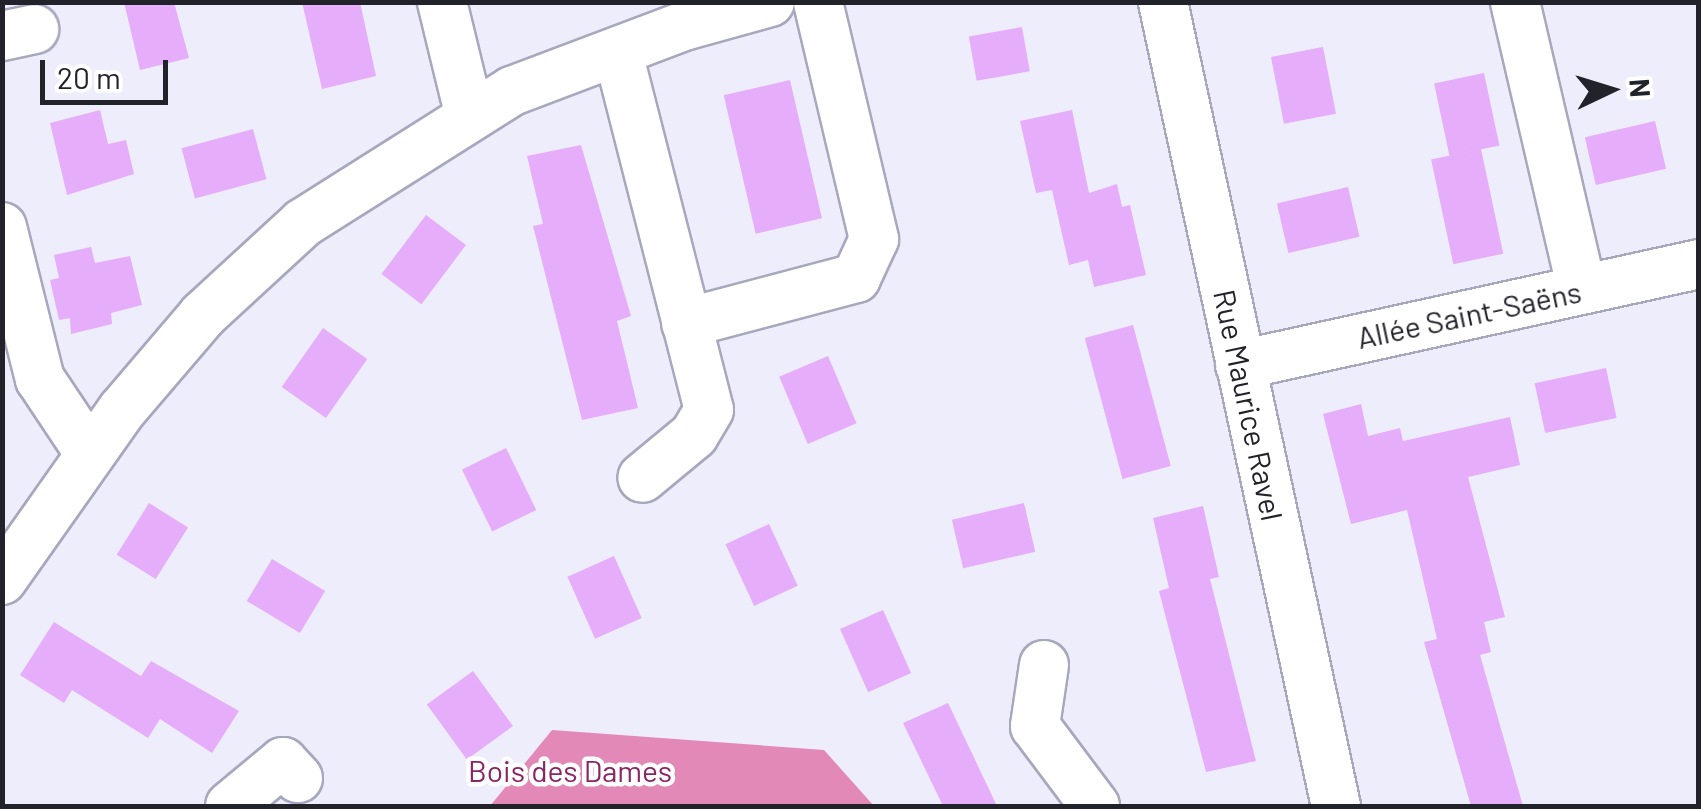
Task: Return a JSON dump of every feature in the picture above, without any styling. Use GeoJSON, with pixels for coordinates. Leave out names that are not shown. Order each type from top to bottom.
{"type":"FeatureCollection","features":[{"type":"Feature","properties":{"kind":"street"},"geometry":{"type":"LineString","coordinates":[[442,2],[469,113]]}},
{"type":"Feature","properties":{"kind":"street"},"geometry":{"type":"LineString","coordinates":[[2,580],[90,454],[203,315],[303,222],[469,113],[687,25],[770,2]]}},
{"type":"Feature","properties":{"kind":"street"},"geometry":{"type":"LineString","coordinates":[[686,323],[856,278],[874,239],[818,2]]}},
{"type":"Feature","properties":{"kind":"street","name":"Rue Maurice Ravel"},"geometry":{"type":"LineString","coordinates":[[1163,2],[1336,806]]}},
{"type":"Feature","properties":{"kind":"street"},"geometry":{"type":"LineString","coordinates":[[1514,2],[1582,289]]}},
{"type":"Feature","properties":{"kind":"street"},"geometry":{"type":"LineString","coordinates":[[618,53],[709,410],[694,436],[642,478]]}},
{"type":"Feature","properties":{"kind":"street"},"geometry":{"type":"LineString","coordinates":[[2,226],[40,380],[90,454]]}},
{"type":"Feature","properties":{"kind":"street","name":"Allée Saint-Saëns"},"geometry":{"type":"LineString","coordinates":[[1240,365],[1698,264]]}},
{"type":"Feature","properties":{"kind":"street"},"geometry":{"type":"LineString","coordinates":[[1044,666],[1035,726],[1095,806]]}},
{"type":"Feature","properties":{"kind":"street"},"geometry":{"type":"LineString","coordinates":[[230,806],[283,762],[298,778]]}},
{"type":"Feature","properties":{"kind":"green space","name":"Bois des Dames"},"geometry":{"type":"Polygon","coordinates":[[[552,730],[824,750],[874,806],[490,806],[552,730]]]}},
{"type":"Feature","properties":{"kind":"building"},"geometry":{"type":"Polygon","coordinates":[[[124,2],[174,2],[189,58],[140,70],[124,2]]]}},
{"type":"Feature","properties":{"kind":"building"},"geometry":{"type":"Polygon","coordinates":[[[302,2],[360,2],[376,76],[322,89],[302,2]]]}},
{"type":"Feature","properties":{"kind":"building"},"geometry":{"type":"Polygon","coordinates":[[[1022,27],[1030,71],[977,81],[969,36],[1022,27]]]}},
{"type":"Feature","properties":{"kind":"building"},"geometry":{"type":"Polygon","coordinates":[[[1323,47],[1336,114],[1284,124],[1271,57],[1323,47]]]}},
{"type":"Feature","properties":{"kind":"building"},"geometry":{"type":"Polygon","coordinates":[[[1484,73],[1499,145],[1449,156],[1434,84],[1484,73]]]}},
{"type":"Feature","properties":{"kind":"building"},"geometry":{"type":"Polygon","coordinates":[[[790,80],[822,218],[756,234],[724,95],[790,80]]]}},
{"type":"Feature","properties":{"kind":"building"},"geometry":{"type":"Polygon","coordinates":[[[100,110],[108,144],[126,140],[134,174],[67,195],[50,123],[100,110]]]}},
{"type":"Feature","properties":{"kind":"building"},"geometry":{"type":"Polygon","coordinates":[[[1072,110],[1089,193],[1117,184],[1122,207],[1130,205],[1146,275],[1094,287],[1088,260],[1069,265],[1052,190],[1036,193],[1020,121],[1072,110]]]}},
{"type":"Feature","properties":{"kind":"building"},"geometry":{"type":"Polygon","coordinates":[[[1655,121],[1666,169],[1596,185],[1585,137],[1655,121]]]}},
{"type":"Feature","properties":{"kind":"building"},"geometry":{"type":"Polygon","coordinates":[[[253,129],[266,179],[195,198],[182,148],[253,129]]]}},
{"type":"Feature","properties":{"kind":"building"},"geometry":{"type":"Polygon","coordinates":[[[581,145],[631,316],[617,321],[638,408],[582,420],[533,226],[543,224],[527,156],[581,145]]]}},
{"type":"Feature","properties":{"kind":"building"},"geometry":{"type":"Polygon","coordinates":[[[1481,149],[1503,254],[1453,264],[1431,160],[1481,149]]]}},
{"type":"Feature","properties":{"kind":"building"},"geometry":{"type":"Polygon","coordinates":[[[1348,187],[1359,237],[1288,253],[1277,203],[1348,187]]]}},
{"type":"Feature","properties":{"kind":"building"},"geometry":{"type":"Polygon","coordinates":[[[426,215],[466,245],[421,304],[381,274],[426,215]]]}},
{"type":"Feature","properties":{"kind":"building"},"geometry":{"type":"Polygon","coordinates":[[[91,247],[95,263],[130,256],[142,305],[111,313],[112,324],[71,334],[70,318],[59,320],[50,280],[59,278],[54,255],[91,247]]]}},
{"type":"Feature","properties":{"kind":"building"},"geometry":{"type":"Polygon","coordinates":[[[1133,325],[1171,466],[1122,479],[1085,338],[1133,325]]]}},
{"type":"Feature","properties":{"kind":"building"},"geometry":{"type":"Polygon","coordinates":[[[323,328],[367,359],[326,418],[282,387],[323,328]]]}},
{"type":"Feature","properties":{"kind":"building"},"geometry":{"type":"Polygon","coordinates":[[[828,356],[857,423],[808,444],[779,377],[828,356]]]}},
{"type":"Feature","properties":{"kind":"building"},"geometry":{"type":"Polygon","coordinates":[[[1606,368],[1617,418],[1545,433],[1535,383],[1606,368]]]}},
{"type":"Feature","properties":{"kind":"building"},"geometry":{"type":"Polygon","coordinates":[[[1361,404],[1368,436],[1400,428],[1403,441],[1510,417],[1520,465],[1468,477],[1505,617],[1484,622],[1491,652],[1480,655],[1523,806],[1471,806],[1424,642],[1437,639],[1407,510],[1351,524],[1323,414],[1361,404]]]}},
{"type":"Feature","properties":{"kind":"building"},"geometry":{"type":"Polygon","coordinates":[[[506,448],[536,510],[492,531],[462,469],[506,448]]]}},
{"type":"Feature","properties":{"kind":"building"},"geometry":{"type":"Polygon","coordinates":[[[149,503],[188,527],[156,579],[117,555],[149,503]]]}},
{"type":"Feature","properties":{"kind":"building"},"geometry":{"type":"Polygon","coordinates":[[[1024,503],[1035,552],[963,568],[952,520],[1024,503]]]}},
{"type":"Feature","properties":{"kind":"building"},"geometry":{"type":"Polygon","coordinates":[[[1203,506],[1219,577],[1210,579],[1256,761],[1206,772],[1159,591],[1169,588],[1153,518],[1203,506]]]}},
{"type":"Feature","properties":{"kind":"building"},"geometry":{"type":"Polygon","coordinates":[[[769,524],[798,586],[754,606],[725,544],[769,524]]]}},
{"type":"Feature","properties":{"kind":"building"},"geometry":{"type":"Polygon","coordinates":[[[614,556],[642,618],[595,639],[567,577],[614,556]]]}},
{"type":"Feature","properties":{"kind":"building"},"geometry":{"type":"Polygon","coordinates":[[[272,559],[325,591],[300,633],[247,601],[272,559]]]}},
{"type":"Feature","properties":{"kind":"building"},"geometry":{"type":"Polygon","coordinates":[[[883,610],[911,673],[868,692],[840,629],[883,610]]]}},
{"type":"Feature","properties":{"kind":"building"},"geometry":{"type":"Polygon","coordinates":[[[54,622],[141,676],[151,661],[239,711],[212,753],[160,719],[148,738],[72,690],[64,703],[20,675],[54,622]]]}},
{"type":"Feature","properties":{"kind":"building"},"geometry":{"type":"Polygon","coordinates":[[[473,671],[513,726],[467,760],[427,705],[473,671]]]}},
{"type":"Feature","properties":{"kind":"building"},"geometry":{"type":"Polygon","coordinates":[[[948,703],[997,806],[943,806],[903,723],[948,703]]]}}]}
